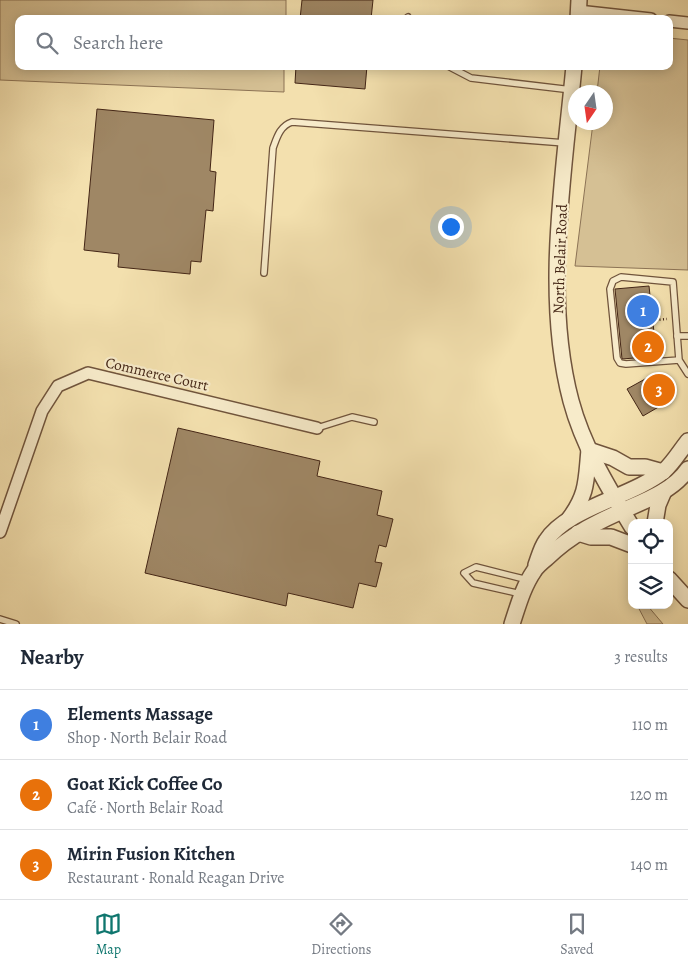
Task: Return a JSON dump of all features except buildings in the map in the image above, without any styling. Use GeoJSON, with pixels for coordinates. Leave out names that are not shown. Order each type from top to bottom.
{"type":"FeatureCollection","features":[{"type":"Feature","properties":{"kind":"street"},"geometry":{"type":"LineString","coordinates":[[578,10],[619,15]]}},
{"type":"Feature","properties":{"kind":"street"},"geometry":{"type":"LineString","coordinates":[[673,21],[688,23]]}},
{"type":"Feature","properties":{"kind":"street","name":"North Belair Road"},"geometry":{"type":"LineString","coordinates":[[572,85],[574,70]]}},
{"type":"Feature","properties":{"kind":"street","name":"North Belair Road"},"geometry":{"type":"LineString","coordinates":[[568,130],[559,237],[557,282],[559,328],[571,402],[589,450],[628,519]]}},
{"type":"Feature","properties":{"kind":"street","name":"Commerce Court"},"geometry":{"type":"LineString","coordinates":[[0,532],[42,411],[58,386],[88,373],[317,428]]}},
{"type":"Feature","properties":{"kind":"street"},"geometry":{"type":"LineString","coordinates":[[532,574],[564,542],[606,518],[634,489],[663,472],[688,441]]}},
{"type":"Feature","properties":{"kind":"street"},"geometry":{"type":"LineString","coordinates":[[512,624],[521,594],[532,574],[546,540],[577,509],[585,492],[589,450],[613,458],[629,467],[645,467],[663,472]]}},
{"type":"Feature","properties":{"kind":"street"},"geometry":{"type":"LineString","coordinates":[[568,520],[664,491],[688,470]]}},
{"type":"Feature","properties":{"kind":"street"},"geometry":{"type":"LineString","coordinates":[[656,519],[658,505],[664,491]]}},
{"type":"Feature","properties":{"kind":"street"},"geometry":{"type":"LineString","coordinates":[[578,533],[591,537],[612,537],[628,543]]}},
{"type":"Feature","properties":{"kind":"street"},"geometry":{"type":"LineString","coordinates":[[673,583],[688,600]]}},
{"type":"Feature","properties":{"kind":"lane"},"geometry":{"type":"LineString","coordinates":[[456,70],[471,78],[568,90]]}},
{"type":"Feature","properties":{"kind":"lane"},"geometry":{"type":"LineString","coordinates":[[264,273],[273,148],[279,132],[285,124],[292,122],[567,143]]}},
{"type":"Feature","properties":{"kind":"lane"},"geometry":{"type":"LineString","coordinates":[[679,360],[620,363],[617,358],[610,289],[613,281],[621,277],[673,282],[679,360],[688,374]]}},
{"type":"Feature","properties":{"kind":"lane"},"geometry":{"type":"LineString","coordinates":[[678,336],[688,336]]}},
{"type":"Feature","properties":{"kind":"lane"},"geometry":{"type":"LineString","coordinates":[[317,428],[352,417],[374,422]]}},
{"type":"Feature","properties":{"kind":"lane"},"geometry":{"type":"LineString","coordinates":[[521,594],[473,583],[464,573],[476,568],[532,574]]}},
{"type":"Feature","properties":{"kind":"lane"},"geometry":{"type":"LineString","coordinates":[[0,619],[16,624]]}},
{"type":"Feature","properties":{"kind":"path"},"geometry":{"type":"LineString","coordinates":[[656,320],[668,319]]}},
{"type":"Feature","properties":{"kind":"shaded area"},"geometry":{"type":"Polygon","coordinates":[[[0,0],[286,0],[286,15],[15,15],[15,70],[284,70],[284,92],[0,80],[0,0]]]}},
{"type":"Feature","properties":{"kind":"shaded area"},"geometry":{"type":"Polygon","coordinates":[[[673,38],[688,40],[688,270],[575,266],[592,130],[613,130],[613,85],[598,85],[600,70],[673,70],[673,38]]]}},
{"type":"Feature","properties":{"kind":"shaded area"},"geometry":{"type":"Polygon","coordinates":[[[639,609],[650,609],[663,624],[647,624],[639,609]]]}},
{"type":"Feature","properties":{"kind":"place","name":"Elements Massage"},"geometry":{"type":"Point","coordinates":[643,311]}},
{"type":"Feature","properties":{"kind":"place","name":"Goat Kick Coffee Co"},"geometry":{"type":"Point","coordinates":[648,347]}},
{"type":"Feature","properties":{"kind":"place","name":"Mirin Fusion Kitchen"},"geometry":{"type":"Point","coordinates":[659,390]}}]}
